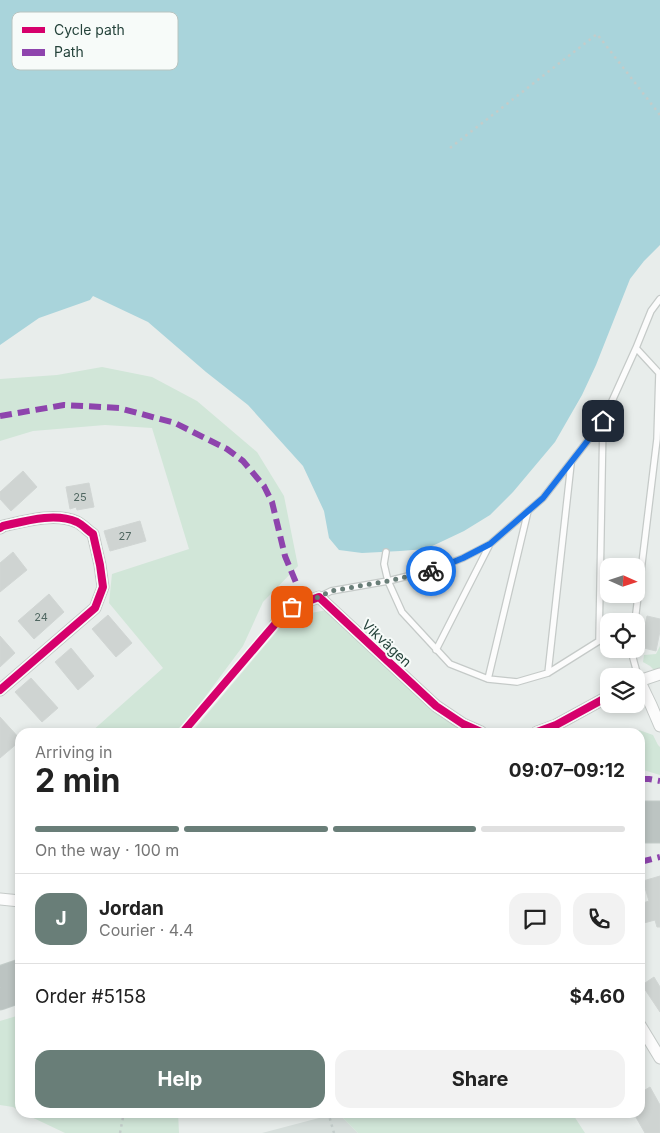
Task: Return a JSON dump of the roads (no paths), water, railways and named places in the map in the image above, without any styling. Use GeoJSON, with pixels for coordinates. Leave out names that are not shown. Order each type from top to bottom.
{"type":"FeatureCollection","features":[{"type":"Feature","properties":{"kind":"highway"},"geometry":{"type":"LineString","coordinates":[[645,812],[660,812]]}},
{"type":"Feature","properties":{"kind":"highway"},"geometry":{"type":"LineString","coordinates":[[645,832],[660,832]]}},
{"type":"Feature","properties":{"kind":"highway"},"geometry":{"type":"LineString","coordinates":[[0,977],[15,972]]}},
{"type":"Feature","properties":{"kind":"highway"},"geometry":{"type":"LineString","coordinates":[[0,999],[15,994]]}},
{"type":"Feature","properties":{"kind":"street"},"geometry":{"type":"LineString","coordinates":[[0,528],[38,518],[58,518],[77,522],[93,534],[103,587],[95,608],[0,690]]}},
{"type":"Feature","properties":{"kind":"street"},"geometry":{"type":"LineString","coordinates":[[276,623],[292,607],[319,597]]}},
{"type":"Feature","properties":{"kind":"street","name":"Vikvägen"},"geometry":{"type":"LineString","coordinates":[[319,597],[436,706],[472,728]]}},
{"type":"Feature","properties":{"kind":"street"},"geometry":{"type":"LineString","coordinates":[[645,679],[660,674]]}},
{"type":"Feature","properties":{"kind":"street"},"geometry":{"type":"LineString","coordinates":[[645,694],[660,726]]}},
{"type":"Feature","properties":{"kind":"street"},"geometry":{"type":"LineString","coordinates":[[550,728],[600,701]]}},
{"type":"Feature","properties":{"kind":"street"},"geometry":{"type":"LineString","coordinates":[[0,899],[15,900]]}},
{"type":"Feature","properties":{"kind":"street"},"geometry":{"type":"LineString","coordinates":[[645,1033],[660,1058]]}},
{"type":"Feature","properties":{"kind":"lane"},"geometry":{"type":"LineString","coordinates":[[319,597],[331,591],[388,581],[432,570],[463,558],[490,544],[543,498],[603,421],[651,311],[660,299]]}},
{"type":"Feature","properties":{"kind":"lane"},"geometry":{"type":"LineString","coordinates":[[636,348],[660,371],[657,439],[636,613]]}},
{"type":"Feature","properties":{"kind":"lane"},"geometry":{"type":"LineString","coordinates":[[386,552],[384,564],[388,581],[402,612],[450,664],[488,679],[517,682],[548,673],[599,641],[603,421]]}},
{"type":"Feature","properties":{"kind":"lane"},"geometry":{"type":"LineString","coordinates":[[548,673],[571,463]]}},
{"type":"Feature","properties":{"kind":"lane"},"geometry":{"type":"LineString","coordinates":[[488,679],[528,510]]}},
{"type":"Feature","properties":{"kind":"lane"},"geometry":{"type":"LineString","coordinates":[[436,650],[490,544]]}},
{"type":"Feature","properties":{"kind":"water"},"geometry":{"type":"Polygon","coordinates":[[[0,0],[660,0],[660,245],[630,279],[596,365],[582,395],[555,442],[513,492],[490,515],[464,531],[426,549],[362,553],[339,550],[329,538],[324,511],[303,466],[248,405],[148,322],[93,296],[90,300],[39,318],[0,345],[0,0]]]}}]}
